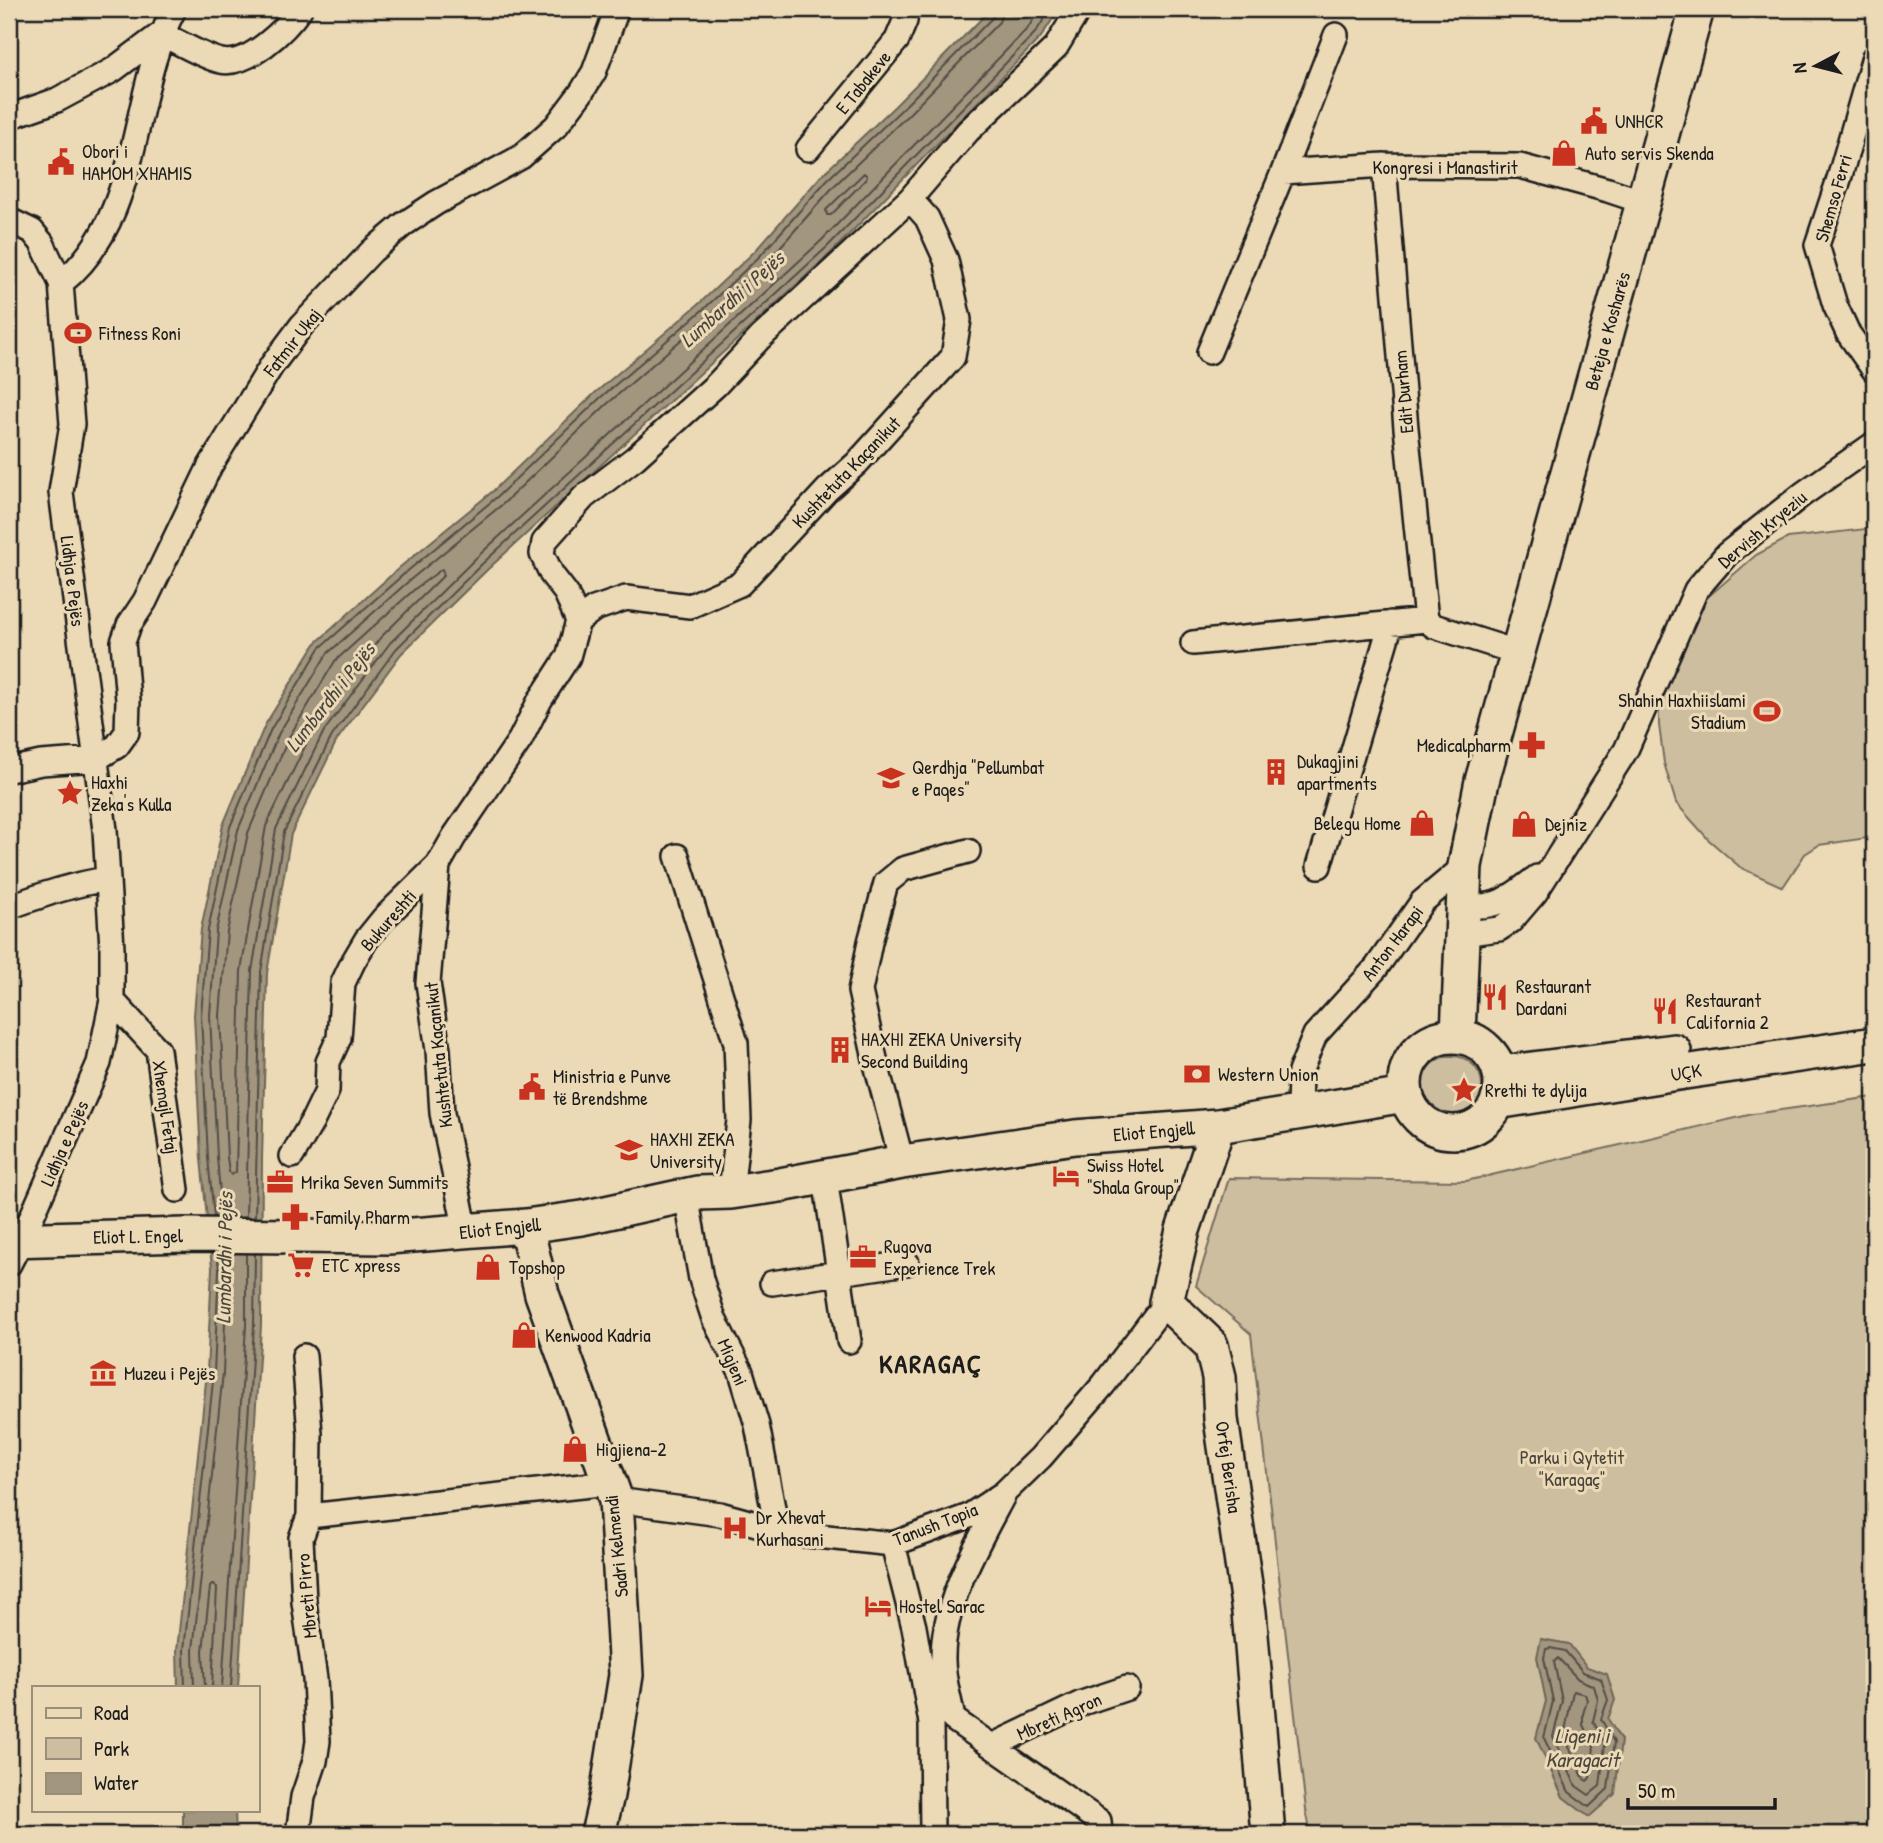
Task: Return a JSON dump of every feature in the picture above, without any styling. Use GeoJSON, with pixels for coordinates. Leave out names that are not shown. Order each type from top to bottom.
{"type":"FeatureCollection","features":[{"type":"Feature","properties":{"kind":"main road","name":"Beteja e Kosharës"},"geometry":{"type":"LineString","coordinates":[[1516,652],[1697,9]]}},
{"type":"Feature","properties":{"kind":"main road"},"geometry":{"type":"LineString","coordinates":[[1458,1035],[1465,866],[1482,782],[1516,652]]}},
{"type":"Feature","properties":{"kind":"main road","name":"UÇK"},"geometry":{"type":"LineString","coordinates":[[1499,1088],[1874,1024]]}},
{"type":"Feature","properties":{"kind":"main road"},"geometry":{"type":"LineString","coordinates":[[1458,1035],[1474,1040],[1488,1050],[1499,1088],[1493,1112],[1482,1124],[1467,1131],[1450,1133],[1436,1130],[1421,1121],[1411,1109],[1405,1095],[1406,1072],[1416,1051],[1436,1039],[1458,1035]]}},
{"type":"Feature","properties":{"kind":"main road","name":"UÇK"},"geometry":{"type":"LineString","coordinates":[[1499,1088],[1874,1044]]}},
{"type":"Feature","properties":{"kind":"main road","name":"Eliot Engjell"},"geometry":{"type":"LineString","coordinates":[[267,1236],[388,1237],[526,1226],[582,1218],[686,1195],[731,1192],[825,1178],[902,1162],[1075,1137],[1218,1126],[1405,1095]]}},
{"type":"Feature","properties":{"kind":"main road"},"geometry":{"type":"LineString","coordinates":[[1166,1302],[1183,1230],[1218,1126]]}},
{"type":"Feature","properties":{"kind":"main road","name":"Sadri Kelmendi"},"geometry":{"type":"LineString","coordinates":[[526,1226],[542,1294],[612,1491],[626,1675],[607,1796],[598,1834]]}},
{"type":"Feature","properties":{"kind":"main road","name":"Eliot L. Engel"},"geometry":{"type":"LineString","coordinates":[[13,1247],[185,1235],[267,1236]]}},
{"type":"Feature","properties":{"kind":"main road","name":"Orfej Berisha"},"geometry":{"type":"LineString","coordinates":[[1166,1302],[1211,1345],[1219,1377],[1221,1419],[1249,1612],[1268,1834]]}},
{"type":"Feature","properties":{"kind":"street"},"geometry":{"type":"LineString","coordinates":[[9,220],[32,230],[61,283],[80,268],[106,226],[135,141],[144,94],[161,34],[174,9]]}},
{"type":"Feature","properties":{"kind":"street"},"geometry":{"type":"LineString","coordinates":[[161,34],[222,62],[243,57],[269,44],[300,9]]}},
{"type":"Feature","properties":{"kind":"street","name":"Fatmir Ukaj"},"geometry":{"type":"LineString","coordinates":[[96,760],[117,746],[127,732],[128,700],[123,642],[129,625],[145,601],[210,466],[272,365],[302,325],[382,242],[436,203],[521,157],[556,126],[594,72],[617,9]]}},
{"type":"Feature","properties":{"kind":"street","name":"E Tabakeve"},"geometry":{"type":"LineString","coordinates":[[808,149],[897,40],[905,21],[906,9]]}},
{"type":"Feature","properties":{"kind":"street"},"geometry":{"type":"LineString","coordinates":[[578,621],[566,593],[552,575],[542,554],[544,542],[584,497],[635,458],[716,385],[760,338],[910,199],[968,131],[1056,47],[1079,9]]}},
{"type":"Feature","properties":{"kind":"street"},"geometry":{"type":"LineString","coordinates":[[9,117],[57,100],[113,71],[161,34]]}},
{"type":"Feature","properties":{"kind":"street"},"geometry":{"type":"LineString","coordinates":[[1209,352],[1336,35]]}},
{"type":"Feature","properties":{"kind":"street","name":"Shemso Ferri"},"geometry":{"type":"LineString","coordinates":[[1874,57],[1817,244],[1835,305],[1849,333],[1874,370]]}},
{"type":"Feature","properties":{"kind":"street","name":"Kongresi i Manastirit"},"geometry":{"type":"LineString","coordinates":[[1283,172],[1384,165],[1520,166],[1644,202]]}},
{"type":"Feature","properties":{"kind":"street","name":"Edit Durham"},"geometry":{"type":"LineString","coordinates":[[1384,165],[1406,428],[1426,620]]}},
{"type":"Feature","properties":{"kind":"street","name":"Kushtetuta Kaçanikut"},"geometry":{"type":"LineString","coordinates":[[466,1232],[442,1113],[438,1050],[428,983],[438,865],[520,740],[540,700],[568,657],[578,621],[594,609],[626,598],[690,606],[740,583],[827,490],[857,463],[953,357],[959,320],[946,260],[926,218],[910,199]]}},
{"type":"Feature","properties":{"kind":"street","name":"Lidhja e Pejës"},"geometry":{"type":"LineString","coordinates":[[13,1247],[99,1063],[113,1000],[105,830],[61,492],[72,424],[61,283]]}},
{"type":"Feature","properties":{"kind":"street","name":"Dervish Kryeziu"},"geometry":{"type":"LineString","coordinates":[[1463,919],[1487,932],[1499,929],[1511,921],[1535,893],[1626,750],[1696,590],[1727,554],[1874,443]]}},
{"type":"Feature","properties":{"kind":"street"},"geometry":{"type":"LineString","coordinates":[[1193,643],[1426,620],[1434,626],[1516,652]]}},
{"type":"Feature","properties":{"kind":"street"},"geometry":{"type":"LineString","coordinates":[[1319,866],[1391,623]]}},
{"type":"Feature","properties":{"kind":"street"},"geometry":{"type":"LineString","coordinates":[[9,770],[41,763],[96,760]]}},
{"type":"Feature","properties":{"kind":"street"},"geometry":{"type":"LineString","coordinates":[[902,1162],[860,991],[870,942],[886,883],[903,869],[968,851]]}},
{"type":"Feature","properties":{"kind":"street"},"geometry":{"type":"LineString","coordinates":[[677,856],[736,1043],[739,1120],[731,1192]]}},
{"type":"Feature","properties":{"kind":"street","name":"Bukureshti"},"geometry":{"type":"LineString","coordinates":[[292,1156],[327,1091],[328,1062],[339,1038],[343,983],[353,962],[383,919],[438,865]]}},
{"type":"Feature","properties":{"kind":"street","name":"Anton Harapi"},"geometry":{"type":"LineString","coordinates":[[1299,1112],[1300,1072],[1315,1035],[1376,968],[1422,902],[1465,866]]}},
{"type":"Feature","properties":{"kind":"street"},"geometry":{"type":"LineString","coordinates":[[9,907],[73,885],[108,879]]}},
{"type":"Feature","properties":{"kind":"street","name":"Xhemajl Fetaj"},"geometry":{"type":"LineString","coordinates":[[113,1000],[158,1050],[177,1190]]}},
{"type":"Feature","properties":{"kind":"street"},"geometry":{"type":"LineString","coordinates":[[825,1178],[849,1341]]}},
{"type":"Feature","properties":{"kind":"street","name":"Migjeni"},"geometry":{"type":"LineString","coordinates":[[686,1195],[701,1279],[714,1319],[741,1372],[757,1426],[777,1529]]}},
{"type":"Feature","properties":{"kind":"street"},"geometry":{"type":"LineString","coordinates":[[772,1283],[907,1263]]}},
{"type":"Feature","properties":{"kind":"street","name":"Tanush Topia"},"geometry":{"type":"LineString","coordinates":[[309,1516],[612,1491],[777,1529],[893,1544],[969,1516],[1004,1493],[1041,1457],[1104,1384],[1166,1302]]}},
{"type":"Feature","properties":{"kind":"street","name":"Mbreti Pirro"},"geometry":{"type":"LineString","coordinates":[[298,1834],[303,1797],[315,1762],[318,1741],[315,1679],[304,1602],[302,1538],[309,1516],[310,1434],[304,1356]]}},
{"type":"Feature","properties":{"kind":"street"},"geometry":{"type":"LineString","coordinates":[[934,1678],[943,1661],[953,1607],[970,1559],[1004,1493]]}},
{"type":"Feature","properties":{"kind":"street"},"geometry":{"type":"LineString","coordinates":[[893,1544],[914,1627],[934,1678],[942,1721],[932,1834]]}},
{"type":"Feature","properties":{"kind":"street","name":"Mbreti Agron"},"geometry":{"type":"LineString","coordinates":[[992,1746],[1082,1703],[1127,1688]]}},
{"type":"Feature","properties":{"kind":"street","name":"Mbreti Agron"},"geometry":{"type":"LineString","coordinates":[[942,1721],[992,1746],[1099,1821],[1100,1834]]}},
{"type":"Feature","properties":{"kind":"green space","name":"Shahin Haxhiislami Stadium"},"geometry":{"type":"Polygon","coordinates":[[[1874,528],[1874,837],[1819,845],[1805,854],[1783,887],[1741,868],[1709,840],[1676,803],[1664,763],[1659,725],[1659,697],[1675,668],[1701,603],[1756,555],[1788,538],[1874,528]]]}},
{"type":"Feature","properties":{"kind":"green space"},"geometry":{"type":"Polygon","coordinates":[[[1446,1056],[1458,1056],[1477,1069],[1482,1086],[1480,1098],[1469,1111],[1458,1116],[1446,1116],[1427,1103],[1422,1092],[1422,1080],[1435,1061],[1446,1056]]]}},
{"type":"Feature","properties":{"kind":"green space","name":"Parku i Qytetit \"Karagaç\""},"geometry":{"type":"Polygon","coordinates":[[[1874,1097],[1874,1834],[1311,1834],[1306,1810],[1251,1334],[1196,1286],[1229,1178],[1466,1181],[1753,1114],[1874,1097]]]}},
{"type":"Feature","properties":{"kind":"water","name":"Lumbardhi i Pejës"},"geometry":{"type":"Polygon","coordinates":[[[991,9],[1059,9],[1041,37],[832,252],[487,570],[401,654],[337,740],[291,834],[267,973],[261,1326],[238,1686],[178,1686],[177,1650],[207,1372],[212,1268],[201,1159],[194,1015],[201,929],[223,825],[265,725],[315,644],[399,568],[493,491],[595,393],[701,302],[755,251],[822,175],[991,9]]]}},
{"type":"Feature","properties":{"kind":"water","name":"Liqeni i Karagacit"},"geometry":{"type":"Polygon","coordinates":[[[1541,1639],[1569,1644],[1587,1667],[1607,1674],[1615,1700],[1608,1719],[1621,1740],[1615,1794],[1589,1817],[1563,1797],[1536,1738],[1546,1701],[1537,1657],[1541,1639]]]}},
{"type":"Feature","properties":{"kind":"water"},"geometry":{"type":"Polygon","coordinates":[[[183,1812],[235,1812],[236,1834],[183,1834],[183,1812]]]}},
{"type":"Feature","properties":{"kind":"place","name":"UNHCR"},"geometry":{"type":"Point","coordinates":[1594,121]}},
{"type":"Feature","properties":{"kind":"place","name":"Auto servis Skenda"},"geometry":{"type":"Point","coordinates":[1564,153]}},
{"type":"Feature","properties":{"kind":"place","name":"Obori i HAMOM XHAMIS"},"geometry":{"type":"Point","coordinates":[61,162]}},
{"type":"Feature","properties":{"kind":"place","name":"Fitness Roni"},"geometry":{"type":"Point","coordinates":[78,333]}},
{"type":"Feature","properties":{"kind":"place","name":"Shahin Haxhiislami Stadium"},"geometry":{"type":"Point","coordinates":[1767,711]}},
{"type":"Feature","properties":{"kind":"place","name":"Medicalpharm"},"geometry":{"type":"Point","coordinates":[1532,745]}},
{"type":"Feature","properties":{"kind":"place","name":"Dukagjini apartments"},"geometry":{"type":"Point","coordinates":[1276,772]}},
{"type":"Feature","properties":{"kind":"place","name":"Qerdhja \"Pellumbat e Paqes\""},"geometry":{"type":"Point","coordinates":[891,778]}},
{"type":"Feature","properties":{"kind":"place","name":"Haxhi Zeka's Kulla"},"geometry":{"type":"Point","coordinates":[70,793]}},
{"type":"Feature","properties":{"kind":"place","name":"Belegu Home"},"geometry":{"type":"Point","coordinates":[1422,823]}},
{"type":"Feature","properties":{"kind":"place","name":"Dejniz"},"geometry":{"type":"Point","coordinates":[1524,824]}},
{"type":"Feature","properties":{"kind":"place","name":"Restaurant Dardani"},"geometry":{"type":"Point","coordinates":[1495,997]}},
{"type":"Feature","properties":{"kind":"place","name":"Restaurant California 2"},"geometry":{"type":"Point","coordinates":[1665,1011]}},
{"type":"Feature","properties":{"kind":"place","name":"HAXHI ZEKA University Second Building"},"geometry":{"type":"Point","coordinates":[840,1050]}},
{"type":"Feature","properties":{"kind":"place","name":"Western Union"},"geometry":{"type":"Point","coordinates":[1197,1074]}},
{"type":"Feature","properties":{"kind":"place","name":"Ministria e Punve të Brendshme"},"geometry":{"type":"Point","coordinates":[532,1087]}},
{"type":"Feature","properties":{"kind":"place","name":"Rrethi te dylija"},"geometry":{"type":"Point","coordinates":[1464,1090]}},
{"type":"Feature","properties":{"kind":"place","name":"HAXHI ZEKA University"},"geometry":{"type":"Point","coordinates":[629,1150]}},
{"type":"Feature","properties":{"kind":"place","name":"Swiss Hotel \"Shala Group\""},"geometry":{"type":"Point","coordinates":[1066,1176]}},
{"type":"Feature","properties":{"kind":"place","name":"Mrika Seven Summits"},"geometry":{"type":"Point","coordinates":[280,1182]}},
{"type":"Feature","properties":{"kind":"place","name":"Family Pharm"},"geometry":{"type":"Point","coordinates":[295,1217]}},
{"type":"Feature","properties":{"kind":"place","name":"Rugova Experience Trek"},"geometry":{"type":"Point","coordinates":[863,1257]}},
{"type":"Feature","properties":{"kind":"place","name":"ETC xpress"},"geometry":{"type":"Point","coordinates":[301,1265]}},
{"type":"Feature","properties":{"kind":"place","name":"Topshop"},"geometry":{"type":"Point","coordinates":[488,1267]}},
{"type":"Feature","properties":{"kind":"place","name":"Kenwood Kadria"},"geometry":{"type":"Point","coordinates":[524,1335]}},
{"type":"Feature","properties":{"kind":"place","name":"Muzeu i Pejës"},"geometry":{"type":"Point","coordinates":[103,1373]}},
{"type":"Feature","properties":{"kind":"place","name":"Higjiena-2"},"geometry":{"type":"Point","coordinates":[575,1449]}},
{"type":"Feature","properties":{"kind":"place","name":"Dr Xhevat Kurhasani"},"geometry":{"type":"Point","coordinates":[735,1528]}},
{"type":"Feature","properties":{"kind":"place","name":"Hostel Sarac"},"geometry":{"type":"Point","coordinates":[878,1606]}},
{"type":"Feature","properties":{"kind":"district","name":"KARAGAÇ"},"geometry":{"type":"Point","coordinates":[931,1363]}}]}
